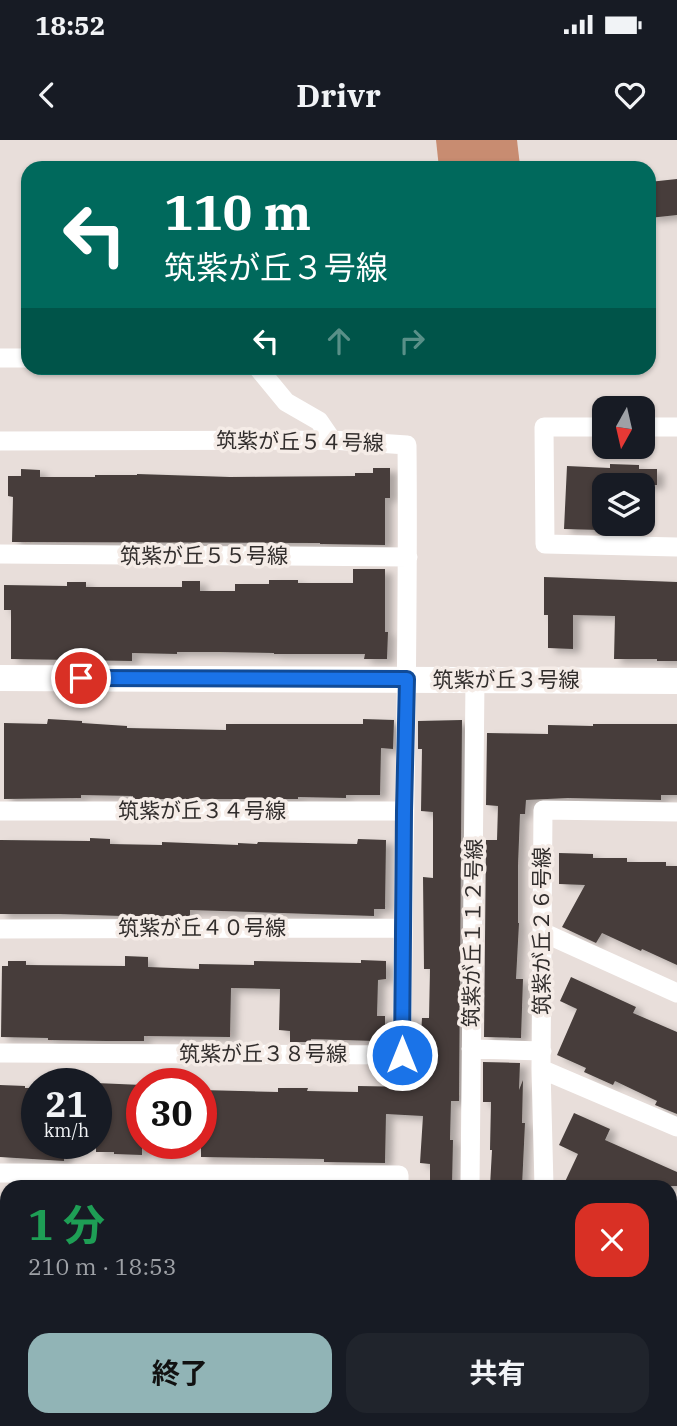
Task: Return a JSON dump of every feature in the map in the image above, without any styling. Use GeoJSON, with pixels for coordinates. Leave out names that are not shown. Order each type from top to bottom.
{"type":"FeatureCollection","features":[{"type":"Feature","properties":{"kind":"street"},"geometry":{"type":"LineString","coordinates":[[0,358],[21,358]]}},
{"type":"Feature","properties":{"kind":"street"},"geometry":{"type":"LineString","coordinates":[[264,375],[286,402],[319,421],[332,440]]}},
{"type":"Feature","properties":{"kind":"street"},"geometry":{"type":"LineString","coordinates":[[592,427],[544,427],[545,544],[677,547]]}},
{"type":"Feature","properties":{"kind":"street"},"geometry":{"type":"LineString","coordinates":[[655,427],[677,427]]}},
{"type":"Feature","properties":{"kind":"street","name":"筑紫が丘５４号線"},"geometry":{"type":"LineString","coordinates":[[0,441],[332,440],[407,445],[407,679]]}},
{"type":"Feature","properties":{"kind":"street","name":"筑紫が丘５５号線"},"geometry":{"type":"LineString","coordinates":[[0,554],[408,557]]}},
{"type":"Feature","properties":{"kind":"street","name":"筑紫が丘３号線"},"geometry":{"type":"LineString","coordinates":[[0,678],[677,681]]}},
{"type":"Feature","properties":{"kind":"street","name":"筑紫が丘３８号線"},"geometry":{"type":"LineString","coordinates":[[0,1053],[402,1055],[407,679]]}},
{"type":"Feature","properties":{"kind":"street","name":"筑紫が丘１１２号線"},"geometry":{"type":"LineString","coordinates":[[470,1180],[475,680]]}},
{"type":"Feature","properties":{"kind":"street","name":"筑紫が丘２６号線"},"geometry":{"type":"LineString","coordinates":[[544,1180],[541,1060],[543,810],[677,811]]}},
{"type":"Feature","properties":{"kind":"street","name":"筑紫が丘３４号線"},"geometry":{"type":"LineString","coordinates":[[0,811],[404,811]]}},
{"type":"Feature","properties":{"kind":"street","name":"筑紫が丘４０号線"},"geometry":{"type":"LineString","coordinates":[[0,929],[403,928]]}},
{"type":"Feature","properties":{"kind":"street"},"geometry":{"type":"LineString","coordinates":[[542,932],[677,993]]}},
{"type":"Feature","properties":{"kind":"street"},"geometry":{"type":"LineString","coordinates":[[471,1049],[541,1060],[677,1127]]}},
{"type":"Feature","properties":{"kind":"street"},"geometry":{"type":"LineString","coordinates":[[0,1173],[399,1175],[399,1180]]}},
{"type":"Feature","properties":{"kind":"shaded area"},"geometry":{"type":"Polygon","coordinates":[[[436,140],[517,140],[519,161],[438,161],[436,140]]]}},
{"type":"Feature","properties":{"kind":"building"},"geometry":{"type":"Polygon","coordinates":[[[677,179],[677,215],[656,217],[656,181],[677,179]]]}},
{"type":"Feature","properties":{"kind":"building"},"geometry":{"type":"Polygon","coordinates":[[[610,464],[657,469],[657,485],[655,473],[592,473],[592,530],[564,529],[567,466],[610,468],[610,464]]]}},
{"type":"Feature","properties":{"kind":"building"},"geometry":{"type":"Polygon","coordinates":[[[373,468],[390,468],[390,498],[385,498],[385,545],[12,542],[13,497],[8,496],[8,476],[21,476],[21,469],[40,470],[40,477],[137,474],[230,477],[355,476],[355,473],[373,473],[373,468]]]}},
{"type":"Feature","properties":{"kind":"building"},"geometry":{"type":"Polygon","coordinates":[[[353,569],[385,569],[387,659],[364,659],[365,654],[177,652],[132,653],[132,661],[11,659],[11,610],[4,610],[4,585],[67,586],[67,582],[86,582],[86,587],[182,587],[182,581],[200,581],[200,591],[235,591],[235,584],[269,584],[269,580],[353,583],[353,569]]]}},
{"type":"Feature","properties":{"kind":"building"},"geometry":{"type":"Polygon","coordinates":[[[544,577],[677,582],[677,661],[614,659],[615,616],[573,615],[573,649],[548,648],[548,615],[544,615],[544,577]]]}},
{"type":"Feature","properties":{"kind":"building"},"geometry":{"type":"Polygon","coordinates":[[[48,719],[127,728],[226,730],[226,724],[363,724],[363,719],[394,720],[393,749],[381,748],[380,795],[298,799],[133,799],[133,796],[81,795],[81,798],[4,799],[4,723],[47,724],[48,719]]]}},
{"type":"Feature","properties":{"kind":"building"},"geometry":{"type":"Polygon","coordinates":[[[462,720],[459,1101],[451,1101],[452,1180],[430,1180],[430,1164],[420,1163],[423,1116],[386,1114],[385,1163],[217,1157],[217,1090],[278,1092],[278,1088],[308,1088],[307,1091],[358,1092],[358,1086],[414,1087],[415,1070],[419,1070],[422,1018],[429,1018],[430,969],[424,969],[423,877],[433,878],[433,812],[421,811],[422,749],[418,749],[418,721],[462,720]]]}},
{"type":"Feature","properties":{"kind":"building"},"geometry":{"type":"Polygon","coordinates":[[[677,724],[677,795],[661,795],[661,800],[526,800],[525,814],[520,814],[518,865],[516,979],[523,979],[521,1038],[484,1037],[486,840],[497,840],[498,806],[486,805],[487,733],[548,734],[548,725],[677,724]]]}},
{"type":"Feature","properties":{"kind":"building"},"geometry":{"type":"Polygon","coordinates":[[[90,838],[110,839],[110,844],[162,845],[162,842],[238,845],[258,842],[357,844],[358,839],[386,840],[385,909],[374,909],[374,916],[190,910],[190,916],[0,914],[0,840],[90,841],[90,838]]]}},
{"type":"Feature","properties":{"kind":"building"},"geometry":{"type":"Polygon","coordinates":[[[559,853],[593,854],[593,858],[627,858],[627,862],[666,862],[666,866],[677,866],[677,965],[602,933],[596,943],[562,927],[585,885],[559,884],[559,853]]]}},
{"type":"Feature","properties":{"kind":"building"},"geometry":{"type":"Polygon","coordinates":[[[125,956],[148,957],[148,967],[199,969],[199,964],[254,965],[254,961],[386,961],[386,979],[378,980],[377,1016],[385,1016],[385,1039],[311,1039],[311,1042],[290,1042],[290,1031],[279,1030],[280,989],[231,988],[230,1037],[144,1036],[144,1041],[106,1041],[1,1037],[2,966],[8,966],[8,961],[26,961],[26,965],[125,966],[125,956]]]}},
{"type":"Feature","properties":{"kind":"building"},"geometry":{"type":"Polygon","coordinates":[[[571,977],[636,1007],[633,1013],[677,1032],[677,1114],[655,1105],[657,1101],[615,1081],[613,1085],[584,1072],[586,1068],[557,1055],[577,1009],[560,1001],[571,977]]]}},
{"type":"Feature","properties":{"kind":"building"},"geometry":{"type":"Polygon","coordinates":[[[483,1062],[520,1063],[519,1090],[523,1080],[522,1123],[525,1123],[522,1180],[490,1180],[491,1102],[483,1102],[483,1062]]]}},
{"type":"Feature","properties":{"kind":"building"},"geometry":{"type":"Polygon","coordinates":[[[112,1084],[126,1084],[126,1154],[114,1152],[112,1084]]]}},
{"type":"Feature","properties":{"kind":"building"},"geometry":{"type":"Polygon","coordinates":[[[0,1085],[21,1086],[21,1158],[0,1157],[0,1085]]]}},
{"type":"Feature","properties":{"kind":"building"},"geometry":{"type":"Polygon","coordinates":[[[574,1113],[610,1129],[605,1140],[677,1172],[677,1180],[566,1180],[578,1154],[559,1145],[574,1113]]]}},
{"type":"Feature","properties":{"kind":"building"},"geometry":{"type":"Polygon","coordinates":[[[32,1159],[64,1159],[64,1161],[32,1159]]]}},
{"type":"Feature","properties":{"kind":"route"},"geometry":{"type":"LineString","coordinates":[[81,678],[407,679],[402,1055]]}}]}
